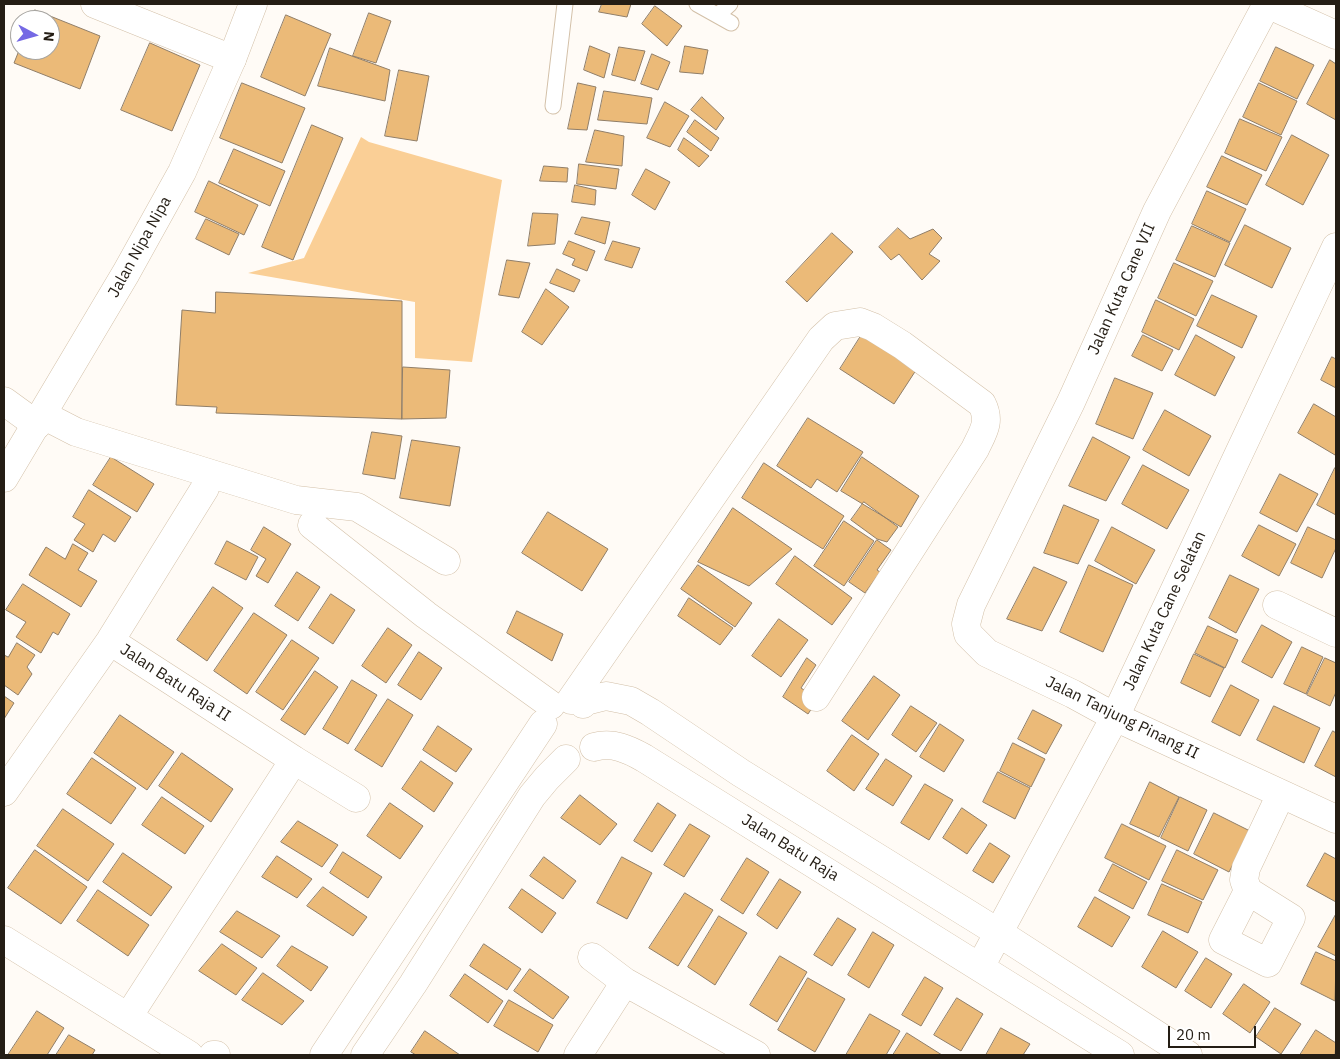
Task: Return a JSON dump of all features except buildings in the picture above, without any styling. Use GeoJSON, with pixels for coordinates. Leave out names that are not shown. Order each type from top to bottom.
{"type":"FeatureCollection","features":[{"type":"Feature","properties":{"kind":"street"},"geometry":{"type":"LineString","coordinates":[[95,4],[232,59]]}},
{"type":"Feature","properties":{"kind":"street","name":"Jalan Nipa Nipa"},"geometry":{"type":"LineString","coordinates":[[4,478],[126,273],[182,172],[232,59],[253,4]]}},
{"type":"Feature","properties":{"kind":"street"},"geometry":{"type":"LineString","coordinates":[[1267,4],[1336,36]]}},
{"type":"Feature","properties":{"kind":"street","name":"Jalan Kuta Cane VII"},"geometry":{"type":"LineString","coordinates":[[984,578],[1071,402],[1157,211],[1267,4]]}},
{"type":"Feature","properties":{"kind":"street","name":"Jalan Kuta Cane Selatan"},"geometry":{"type":"LineString","coordinates":[[980,967],[1115,717],[1336,247]]}},
{"type":"Feature","properties":{"kind":"street"},"geometry":{"type":"LineString","coordinates":[[324,1055],[562,708],[821,339],[835,326],[860,322],[873,327],[902,345],[982,404],[987,417],[985,429],[975,449],[816,697]]}},
{"type":"Feature","properties":{"kind":"street"},"geometry":{"type":"LineString","coordinates":[[4,401],[40,420],[296,500],[356,506],[446,561]]}},
{"type":"Feature","properties":{"kind":"street"},"geometry":{"type":"LineString","coordinates":[[110,641],[205,488]]}},
{"type":"Feature","properties":{"kind":"street"},"geometry":{"type":"LineString","coordinates":[[312,525],[426,615],[562,708],[592,713],[597,727],[594,747],[587,756],[576,760],[566,759],[548,743],[562,708]]}},
{"type":"Feature","properties":{"kind":"street","name":"Jalan Tanjung Pinang II"},"geometry":{"type":"LineString","coordinates":[[984,578],[971,606],[966,624],[968,634],[988,653],[1073,694],[1115,717],[1336,819]]}},
{"type":"Feature","properties":{"kind":"street"},"geometry":{"type":"LineString","coordinates":[[1278,605],[1336,633]]}},
{"type":"Feature","properties":{"kind":"street","name":"Jalan Batu Raja II"},"geometry":{"type":"LineString","coordinates":[[4,792],[110,641],[356,798]]}},
{"type":"Feature","properties":{"kind":"street"},"geometry":{"type":"LineString","coordinates":[[562,708],[606,696],[631,701],[659,717],[741,773],[999,933],[1188,1055]]}},
{"type":"Feature","properties":{"kind":"street","name":"Jalan Batu Raja"},"geometry":{"type":"LineString","coordinates":[[594,747],[614,745],[624,747],[644,758],[1120,1055]]}},
{"type":"Feature","properties":{"kind":"street"},"geometry":{"type":"LineString","coordinates":[[365,1055],[418,976],[532,796],[566,759]]}},
{"type":"Feature","properties":{"kind":"street"},"geometry":{"type":"LineString","coordinates":[[128,1017],[294,760]]}},
{"type":"Feature","properties":{"kind":"street"},"geometry":{"type":"LineString","coordinates":[[1248,891],[1244,880],[1246,868],[1281,794]]}},
{"type":"Feature","properties":{"kind":"street"},"geometry":{"type":"LineString","coordinates":[[4,940],[189,1055]]}},
{"type":"Feature","properties":{"kind":"street"},"geometry":{"type":"LineString","coordinates":[[592,958],[625,982],[756,1055]]}},
{"type":"Feature","properties":{"kind":"street"},"geometry":{"type":"LineString","coordinates":[[578,1055],[625,982]]}},
{"type":"Feature","properties":{"kind":"lane"},"geometry":{"type":"LineString","coordinates":[[553,106],[565,4]]}},
{"type":"Feature","properties":{"kind":"lane"},"geometry":{"type":"LineString","coordinates":[[697,4],[732,23]]}},
{"type":"Feature","properties":{"kind":"lane"},"geometry":{"type":"LineString","coordinates":[[718,15],[730,4]]}},
{"type":"Feature","properties":{"kind":"shaded area"},"geometry":{"type":"Polygon","coordinates":[[[361,137],[369,142],[502,180],[472,362],[415,358],[415,302],[248,273],[304,258],[361,137]]]}}]}
